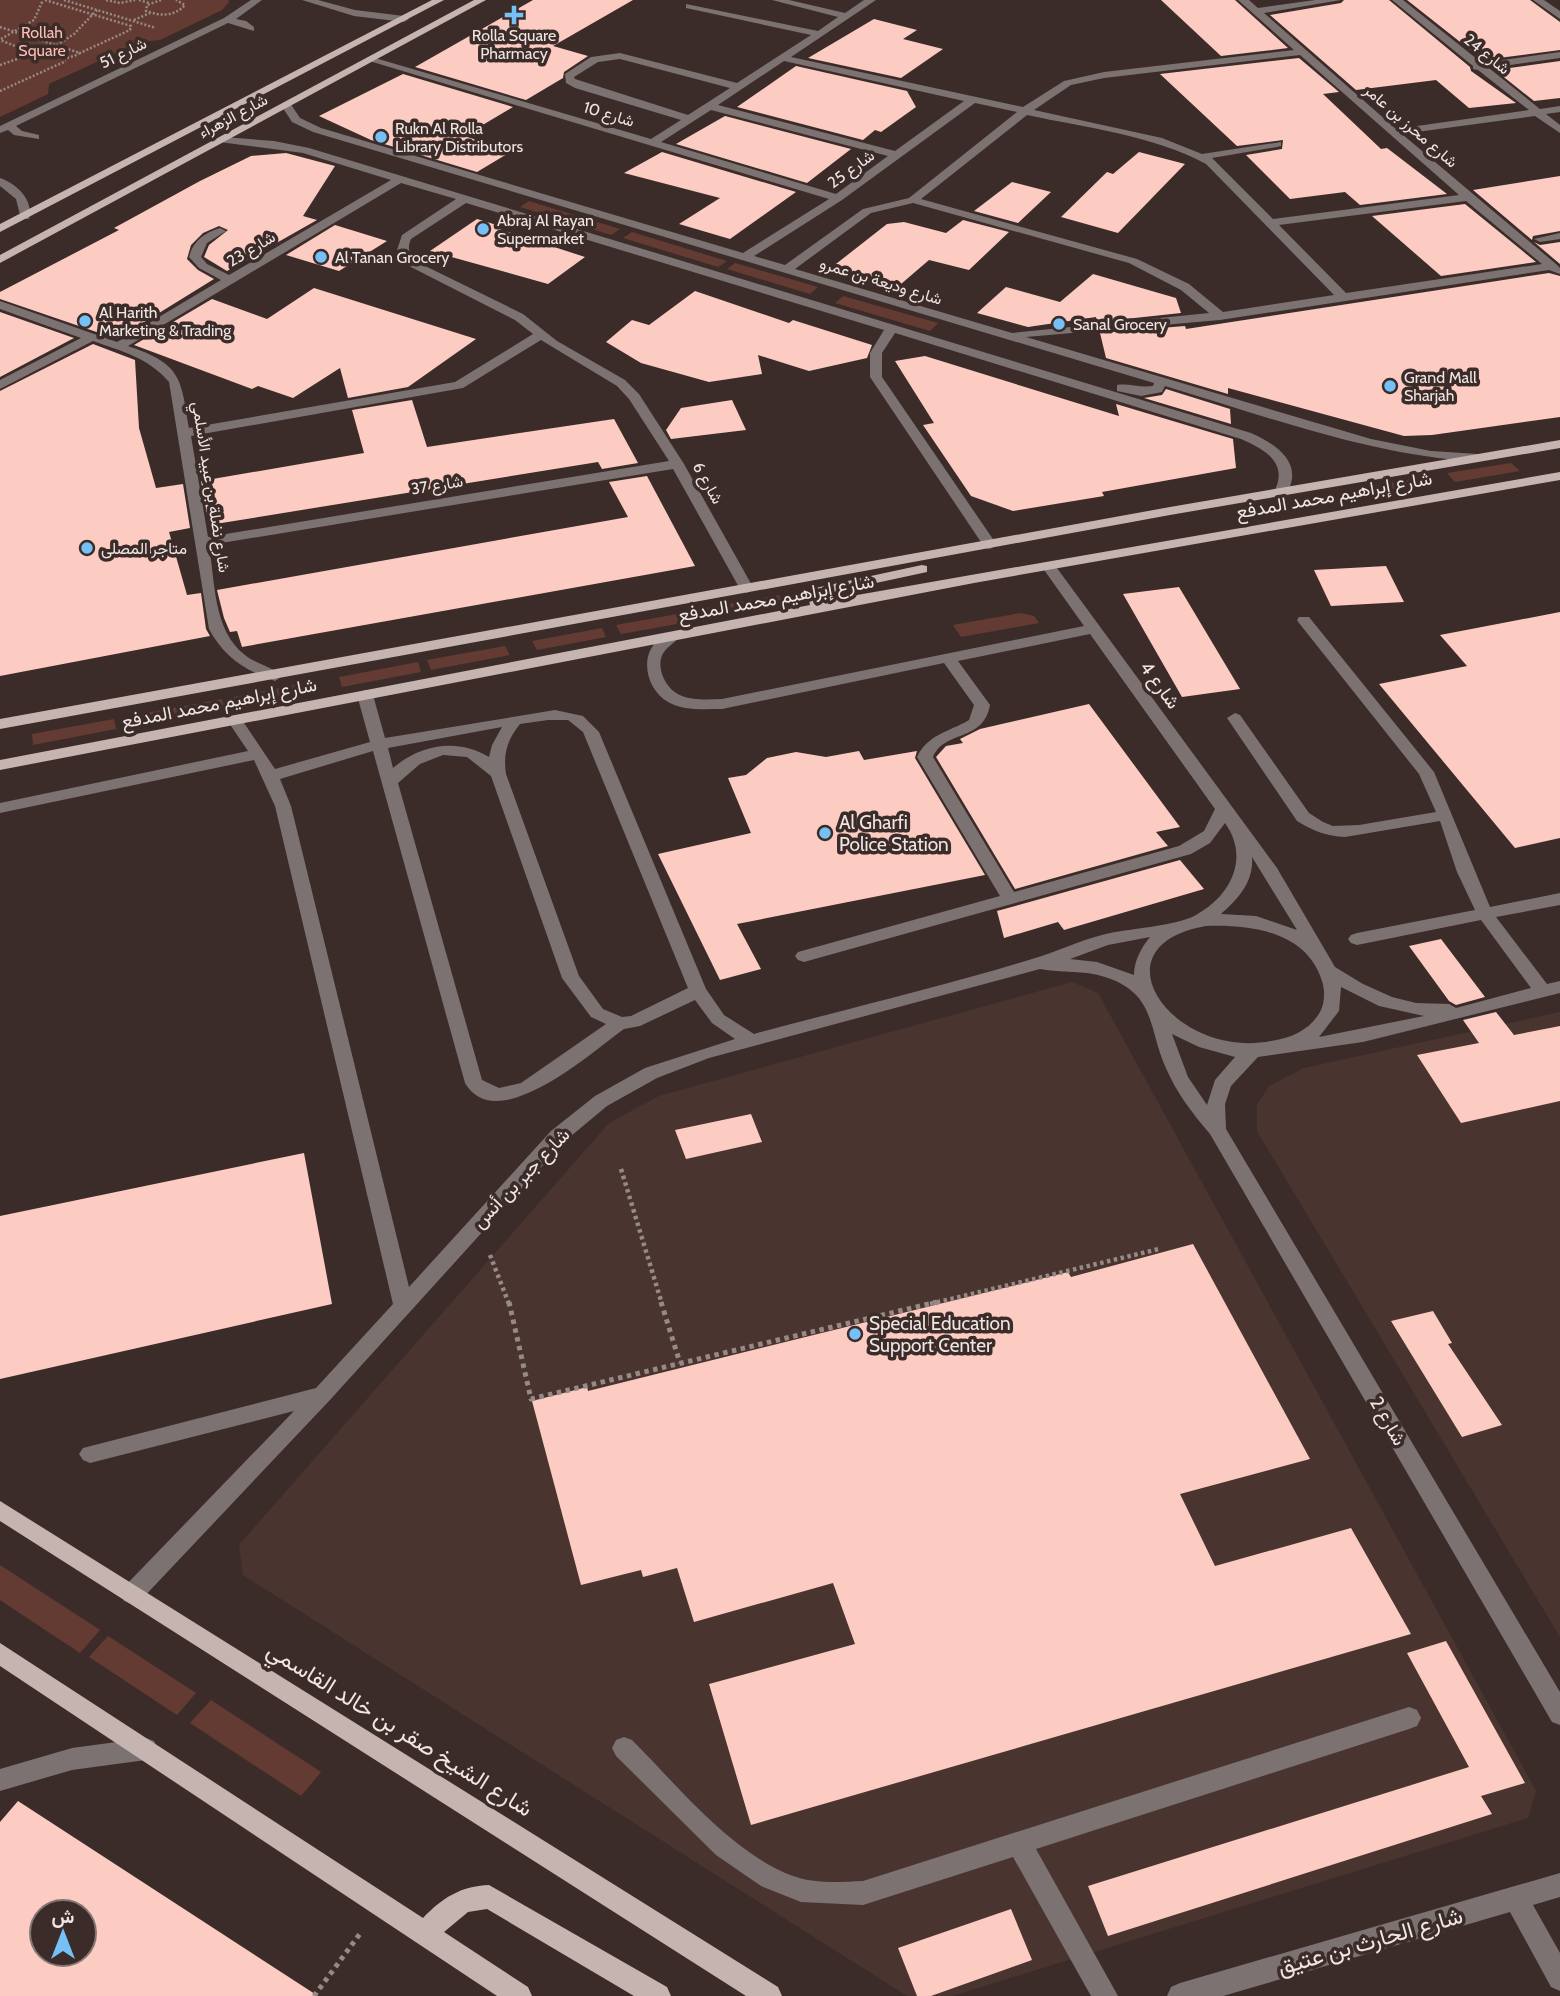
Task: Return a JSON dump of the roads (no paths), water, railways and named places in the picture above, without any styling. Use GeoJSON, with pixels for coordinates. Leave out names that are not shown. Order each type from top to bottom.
{"type":"FeatureCollection","features":[{"type":"Feature","properties":{"kind":"main road","name":"شارع الزهراء"},"geometry":{"type":"LineString","coordinates":[[0,229],[439,0]]}},
{"type":"Feature","properties":{"kind":"main road","name":"شارع الزهراء"},"geometry":{"type":"LineString","coordinates":[[0,260],[481,0]]}},
{"type":"Feature","properties":{"kind":"main road"},"geometry":{"type":"LineString","coordinates":[[209,147],[200,144],[201,137],[248,109],[264,92]]}},
{"type":"Feature","properties":{"kind":"main road","name":"شارع إبراهيم محمد المدفع"},"geometry":{"type":"LineString","coordinates":[[0,724],[275,676],[1282,490],[1560,444]]}},
{"type":"Feature","properties":{"kind":"main road","name":"شارع إبراهيم محمد المدفع"},"geometry":{"type":"LineString","coordinates":[[0,765],[1348,511],[1560,476]]}},
{"type":"Feature","properties":{"kind":"main road"},"geometry":{"type":"LineString","coordinates":[[829,608],[816,603],[815,595],[820,591],[957,562],[976,555],[990,545]]}},
{"type":"Feature","properties":{"kind":"main road","name":"شارع الشيخ صقر بن خالد القاسمي"},"geometry":{"type":"LineString","coordinates":[[0,1510],[769,1996]]}},
{"type":"Feature","properties":{"kind":"main road"},"geometry":{"type":"LineString","coordinates":[[0,1653],[519,1996]]}},
{"type":"Feature","properties":{"kind":"main road"},"geometry":{"type":"LineString","coordinates":[[425,1933],[455,1904],[466,1898],[489,1897],[658,1996]]}},
{"type":"Feature","properties":{"kind":"street","name":"شارع 51"},"geometry":{"type":"LineString","coordinates":[[5,128],[226,20],[257,0]]}},
{"type":"Feature","properties":{"kind":"street"},"geometry":{"type":"LineString","coordinates":[[307,0],[354,13],[404,19]]}},
{"type":"Feature","properties":{"kind":"street"},"geometry":{"type":"LineString","coordinates":[[777,0],[846,16]]}},
{"type":"Feature","properties":{"kind":"street"},"geometry":{"type":"LineString","coordinates":[[653,143],[871,0]]}},
{"type":"Feature","properties":{"kind":"street","name":"شارع محرز بن عامر"},"geometry":{"type":"LineString","coordinates":[[1243,0],[1468,197],[1556,270]]}},
{"type":"Feature","properties":{"kind":"street"},"geometry":{"type":"LineString","coordinates":[[1257,11],[1336,0]]}},
{"type":"Feature","properties":{"kind":"street","name":"شارع 24"},"geometry":{"type":"LineString","coordinates":[[1397,0],[1477,67],[1560,131]]}},
{"type":"Feature","properties":{"kind":"street"},"geometry":{"type":"LineString","coordinates":[[1538,0],[1560,16]]}},
{"type":"Feature","properties":{"kind":"street"},"geometry":{"type":"LineString","coordinates":[[690,6],[819,34]]}},
{"type":"Feature","properties":{"kind":"street"},"geometry":{"type":"LineString","coordinates":[[226,20],[243,23],[251,29]]}},
{"type":"Feature","properties":{"kind":"street"},"geometry":{"type":"LineString","coordinates":[[786,270],[867,211],[913,200],[1059,87],[1079,79],[1304,52]]}},
{"type":"Feature","properties":{"kind":"street"},"geometry":{"type":"LineString","coordinates":[[1477,67],[1560,55]]}},
{"type":"Feature","properties":{"kind":"street"},"geometry":{"type":"LineString","coordinates":[[690,119],[579,86],[570,81],[569,75],[595,59],[620,56],[739,87]]}},
{"type":"Feature","properties":{"kind":"street"},"geometry":{"type":"LineString","coordinates":[[783,58],[1166,142],[1201,157],[1217,169],[1343,297]]}},
{"type":"Feature","properties":{"kind":"street","name":"شارع 10"},"geometry":{"type":"LineString","coordinates":[[371,60],[838,198]]}},
{"type":"Feature","properties":{"kind":"street","name":"شارع 25"},"geometry":{"type":"LineString","coordinates":[[745,257],[838,198],[972,100]]}},
{"type":"Feature","properties":{"kind":"street","name":"شارع وديعة بن عمرو"},"geometry":{"type":"LineString","coordinates":[[286,105],[296,120],[317,130],[786,270],[1384,447],[1431,455],[1478,458]]}},
{"type":"Feature","properties":{"kind":"street"},"geometry":{"type":"LineString","coordinates":[[709,106],[897,155]]}},
{"type":"Feature","properties":{"kind":"street"},"geometry":{"type":"LineString","coordinates":[[1394,132],[1560,109]]}},
{"type":"Feature","properties":{"kind":"street"},"geometry":{"type":"LineString","coordinates":[[5,128],[35,137]]}},
{"type":"Feature","properties":{"kind":"street"},"geometry":{"type":"LineString","coordinates":[[223,140],[290,147],[351,164],[1257,440],[1282,460],[1287,475],[1282,490]]}},
{"type":"Feature","properties":{"kind":"street"},"geometry":{"type":"LineString","coordinates":[[1201,157],[1277,144]]}},
{"type":"Feature","properties":{"kind":"street"},"geometry":{"type":"LineString","coordinates":[[351,164],[361,160],[380,159],[438,176],[499,185]]}},
{"type":"Feature","properties":{"kind":"street","name":"شارع 23"},"geometry":{"type":"LineString","coordinates":[[119,346],[400,179]]}},
{"type":"Feature","properties":{"kind":"street"},"geometry":{"type":"LineString","coordinates":[[0,181],[22,199],[24,217]]}},
{"type":"Feature","properties":{"kind":"street"},"geometry":{"type":"LineString","coordinates":[[1270,223],[1468,197]]}},
{"type":"Feature","properties":{"kind":"street","name":"شارع 6"},"geometry":{"type":"LineString","coordinates":[[464,199],[406,237],[402,246],[403,255],[411,263],[519,317],[541,335],[603,371],[634,397],[677,464],[747,589]]}},
{"type":"Feature","properties":{"kind":"street"},"geometry":{"type":"LineString","coordinates":[[913,200],[1133,261],[1185,287],[1220,316]]}},
{"type":"Feature","properties":{"kind":"street"},"geometry":{"type":"LineString","coordinates":[[220,231],[205,238],[196,248],[195,257],[203,266],[229,281]]}},
{"type":"Feature","properties":{"kind":"street"},"geometry":{"type":"LineString","coordinates":[[1540,239],[1560,236]]}},
{"type":"Feature","properties":{"kind":"street"},"geometry":{"type":"LineString","coordinates":[[1007,335],[1220,316],[1343,297],[1556,270]]}},
{"type":"Feature","properties":{"kind":"street","name":"شارع نضلة بن عبيد الأسلمي"},"geometry":{"type":"LineString","coordinates":[[0,305],[146,356],[163,367],[174,381],[216,629],[222,641],[243,662],[275,676]]}},
{"type":"Feature","properties":{"kind":"street"},"geometry":{"type":"LineString","coordinates":[[891,329],[876,353],[876,377],[990,545]]}},
{"type":"Feature","properties":{"kind":"street"},"geometry":{"type":"LineString","coordinates":[[184,433],[459,385],[541,335]]}},
{"type":"Feature","properties":{"kind":"street"},"geometry":{"type":"LineString","coordinates":[[0,385],[90,338]]}},
{"type":"Feature","properties":{"kind":"street"},"geometry":{"type":"LineString","coordinates":[[1042,375],[1079,377],[1141,393],[1158,389],[1161,381]]}},
{"type":"Feature","properties":{"kind":"street","name":"شارع 37"},"geometry":{"type":"LineString","coordinates":[[202,541],[677,464]]}},
{"type":"Feature","properties":{"kind":"street","name":"شارع 4"},"geometry":{"type":"LineString","coordinates":[[1049,567],[1223,809],[1283,886],[1317,954]]}},
{"type":"Feature","properties":{"kind":"street"},"geometry":{"type":"LineString","coordinates":[[1304,620],[1426,772],[1446,814],[1465,872],[1485,914],[1552,989],[1466,1009],[1381,1035],[1253,1051],[1217,1047],[1185,1034],[1160,1016],[1145,992],[1143,965],[1155,943],[1179,926],[1200,920],[1232,918],[1264,923],[1294,936],[1317,954],[1329,971],[1358,991],[1392,1005],[1430,1012],[1466,1009]]}},
{"type":"Feature","properties":{"kind":"street"},"geometry":{"type":"LineString","coordinates":[[672,637],[658,648],[651,660],[653,673],[663,691],[677,701],[699,705],[722,704],[1093,629]]}},
{"type":"Feature","properties":{"kind":"street"},"geometry":{"type":"LineString","coordinates":[[948,658],[982,705],[982,714],[969,728],[935,741],[927,748],[925,757],[1010,899]]}},
{"type":"Feature","properties":{"kind":"street"},"geometry":{"type":"LineString","coordinates":[[365,695],[474,1083],[490,1093],[513,1094],[527,1088],[620,1023],[646,1017],[698,991]]}},
{"type":"Feature","properties":{"kind":"street"},"geometry":{"type":"LineString","coordinates":[[272,776],[314,761],[379,746],[515,720],[563,714],[576,717],[586,723],[698,991],[718,1019],[752,1041]]}},
{"type":"Feature","properties":{"kind":"street"},"geometry":{"type":"LineString","coordinates":[[1235,718],[1303,817],[1316,825],[1331,831],[1348,831],[1446,814]]}},
{"type":"Feature","properties":{"kind":"street"},"geometry":{"type":"LineString","coordinates":[[234,720],[272,776],[283,806],[403,1305]]}},
{"type":"Feature","properties":{"kind":"street"},"geometry":{"type":"LineString","coordinates":[[515,720],[497,746],[498,774],[571,978],[597,1013],[620,1023]]}},
{"type":"Feature","properties":{"kind":"street"},"geometry":{"type":"LineString","coordinates":[[390,781],[414,758],[433,752],[454,750],[484,759],[498,774]]}},
{"type":"Feature","properties":{"kind":"street"},"geometry":{"type":"LineString","coordinates":[[0,808],[258,754]]}},
{"type":"Feature","properties":{"kind":"street"},"geometry":{"type":"LineString","coordinates":[[804,956],[1185,850],[1208,838],[1220,820],[1223,809]]}},
{"type":"Feature","properties":{"kind":"street","name":"شارع 4"},"geometry":{"type":"LineString","coordinates":[[1200,920],[1227,901],[1243,879],[1246,853],[1237,828]]}},
{"type":"Feature","properties":{"kind":"street"},"geometry":{"type":"LineString","coordinates":[[1357,939],[1560,899]]}},
{"type":"Feature","properties":{"kind":"street","name":"شارع جبر بن أنس"},"geometry":{"type":"LineString","coordinates":[[132,1594],[322,1395],[558,1136],[601,1101],[651,1073],[705,1053],[1037,964],[1105,940],[1179,926]]}},
{"type":"Feature","properties":{"kind":"street","name":"شارع جبر بن أنس"},"geometry":{"type":"LineString","coordinates":[[1037,964],[1069,964],[1097,968],[1123,978],[1145,992]]}},
{"type":"Feature","properties":{"kind":"street"},"geometry":{"type":"LineString","coordinates":[[1285,1047],[1312,1035],[1329,1016],[1335,994],[1329,971]]}},
{"type":"Feature","properties":{"kind":"street","name":"شارع 2"},"geometry":{"type":"LineString","coordinates":[[1160,1016],[1170,1061],[1181,1085],[1196,1108],[1217,1129],[1560,1714]]}},
{"type":"Feature","properties":{"kind":"street"},"geometry":{"type":"LineString","coordinates":[[1217,1129],[1217,1093],[1225,1078],[1253,1051]]}},
{"type":"Feature","properties":{"kind":"street"},"geometry":{"type":"LineString","coordinates":[[90,1454],[322,1395]]}},
{"type":"Feature","properties":{"kind":"street"},"geometry":{"type":"LineString","coordinates":[[624,1748],[734,1856],[762,1875],[794,1888],[828,1894],[863,1893],[1409,1718]]}},
{"type":"Feature","properties":{"kind":"street"},"geometry":{"type":"LineString","coordinates":[[0,1780],[56,1761],[95,1753],[146,1749]]}},
{"type":"Feature","properties":{"kind":"street"},"geometry":{"type":"LineString","coordinates":[[1019,1843],[1076,1949],[1105,1996]]}},
{"type":"Feature","properties":{"kind":"street","name":"شارع الحارث بن عتيق"},"geometry":{"type":"LineString","coordinates":[[1180,1996],[1560,1885]]}},
{"type":"Feature","properties":{"kind":"street"},"geometry":{"type":"LineString","coordinates":[[1517,1898],[1560,1978]]}},
{"type":"Feature","properties":{"kind":"place","name":"Rolla Square Pharmacy"},"geometry":{"type":"Point","coordinates":[514,15]}},
{"type":"Feature","properties":{"kind":"place","name":"Rukn Al Rolla Library Distributors"},"geometry":{"type":"Point","coordinates":[381,137]}},
{"type":"Feature","properties":{"kind":"place","name":"Abraj Al Rayan Supermarket"},"geometry":{"type":"Point","coordinates":[483,229]}},
{"type":"Feature","properties":{"kind":"place","name":"Al Tanan Grocery"},"geometry":{"type":"Point","coordinates":[321,257]}},
{"type":"Feature","properties":{"kind":"place","name":"Al Harith Marketing & Trading"},"geometry":{"type":"Point","coordinates":[85,321]}},
{"type":"Feature","properties":{"kind":"place","name":"Sanal Grocery"},"geometry":{"type":"Point","coordinates":[1059,324]}},
{"type":"Feature","properties":{"kind":"place","name":"Grand Mall Sharjah"},"geometry":{"type":"Point","coordinates":[1390,386]}},
{"type":"Feature","properties":{"kind":"place","name":"متاجر المصلى"},"geometry":{"type":"Point","coordinates":[87,548]}},
{"type":"Feature","properties":{"kind":"place","name":"Al Gharfi Police Station"},"geometry":{"type":"Point","coordinates":[825,833]}},
{"type":"Feature","properties":{"kind":"place","name":"Special Education Support Center"},"geometry":{"type":"Point","coordinates":[855,1334]}},
{"type":"Feature","properties":{"kind":"park label","name":"Rollah Square"},"geometry":{"type":"Point","coordinates":[42,41]}}]}
